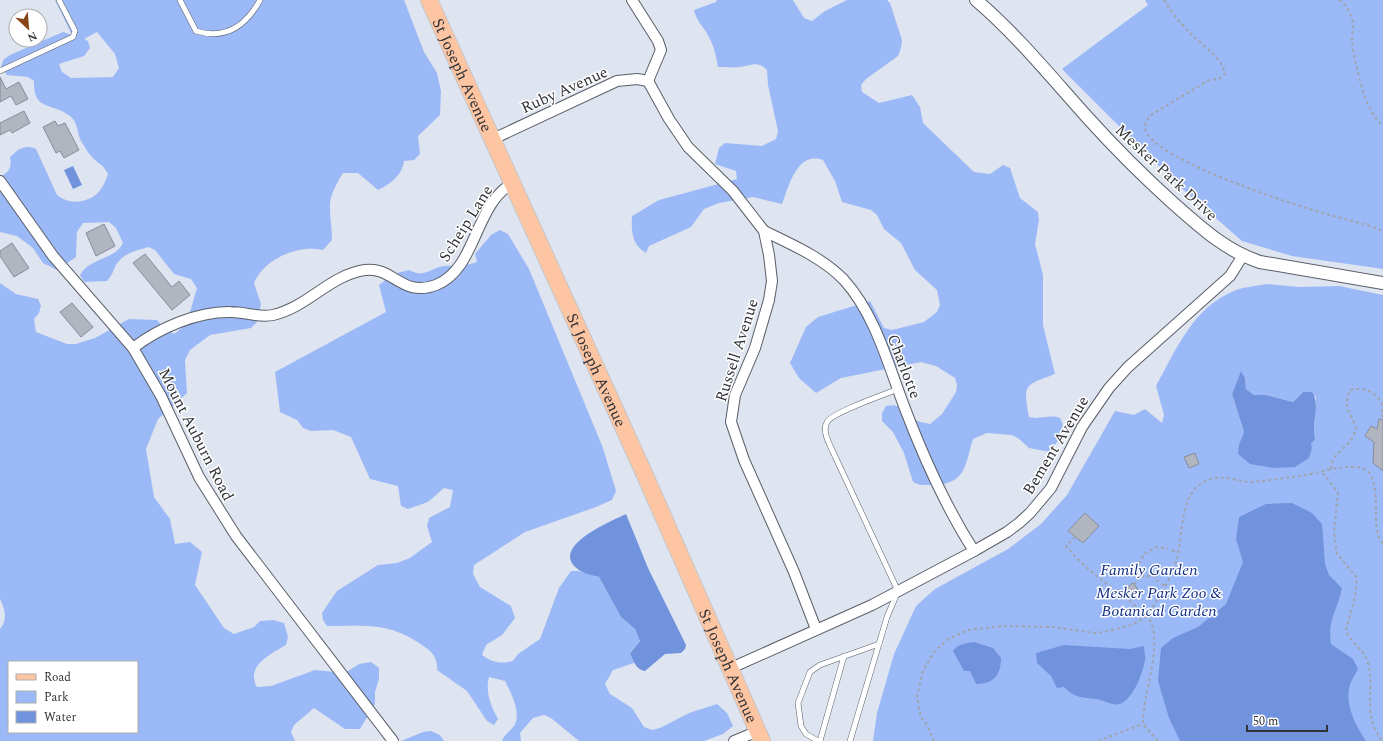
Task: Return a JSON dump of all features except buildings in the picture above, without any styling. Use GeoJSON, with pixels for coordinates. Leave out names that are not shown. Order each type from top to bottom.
{"type":"FeatureCollection","features":[{"type":"Feature","properties":{"kind":"main road","name":"St Joseph Avenue"},"geometry":{"type":"LineString","coordinates":[[429,0],[513,183],[731,668],[760,736]]}},
{"type":"Feature","properties":{"kind":"street"},"geometry":{"type":"LineString","coordinates":[[632,0],[658,41],[661,50],[659,58],[648,81]]}},
{"type":"Feature","properties":{"kind":"street","name":"Mesker Park Drive"},"geometry":{"type":"LineString","coordinates":[[976,0],[1004,26],[1087,118],[1158,189],[1203,229],[1242,256],[1284,267],[1383,283]]}},
{"type":"Feature","properties":{"kind":"street","name":"Ruby Avenue"},"geometry":{"type":"LineString","coordinates":[[493,139],[617,81],[637,79],[648,81]]}},
{"type":"Feature","properties":{"kind":"street","name":"Russell Avenue"},"geometry":{"type":"LineString","coordinates":[[648,81],[669,119],[688,146],[733,190],[764,230],[772,281],[769,300],[755,348],[735,395],[731,422],[744,460],[794,572],[816,629]]}},
{"type":"Feature","properties":{"kind":"street","name":"Mount Auburn Road"},"geometry":{"type":"LineString","coordinates":[[0,181],[53,256],[133,348],[161,396],[199,477],[236,536],[393,741]]}},
{"type":"Feature","properties":{"kind":"street","name":"Scheip Lane"},"geometry":{"type":"LineString","coordinates":[[133,348],[165,329],[194,318],[218,312],[232,312],[262,316],[273,315],[307,300],[342,276],[366,269],[377,270],[412,288],[437,284],[452,274],[461,263],[497,194],[513,183]]}},
{"type":"Feature","properties":{"kind":"street","name":"Charlotte"},"geometry":{"type":"LineString","coordinates":[[764,230],[834,271],[854,294],[877,335],[935,480],[954,519],[974,551]]}},
{"type":"Feature","properties":{"kind":"street","name":"Bement Avenue"},"geometry":{"type":"LineString","coordinates":[[731,668],[872,605],[1007,532],[1030,513],[1051,488],[1082,427],[1109,388],[1128,367],[1230,276],[1242,256]]}},
{"type":"Feature","properties":{"kind":"street"},"geometry":{"type":"LineString","coordinates":[[734,741],[760,736]]}},
{"type":"Feature","properties":{"kind":"lane"},"geometry":{"type":"LineString","coordinates":[[0,71],[73,37],[75,31],[59,0]]}},
{"type":"Feature","properties":{"kind":"lane"},"geometry":{"type":"LineString","coordinates":[[180,0],[196,31],[209,35],[225,32],[245,22],[260,0]]}},
{"type":"Feature","properties":{"kind":"lane"},"geometry":{"type":"LineString","coordinates":[[850,741],[886,617],[898,591],[833,452],[826,434],[826,426],[829,419],[842,412],[898,390]]}},
{"type":"Feature","properties":{"kind":"lane"},"geometry":{"type":"LineString","coordinates":[[844,656],[819,741],[806,734],[801,726],[798,703],[810,672],[820,665],[844,656],[878,644]]}},
{"type":"Feature","properties":{"kind":"path"},"geometry":{"type":"LineString","coordinates":[[1164,0],[1191,33],[1225,68],[1225,74],[1219,78],[1208,80],[1151,115],[1146,122],[1145,129],[1152,139],[1168,152],[1188,164],[1222,178],[1308,208],[1383,231]]}},
{"type":"Feature","properties":{"kind":"path"},"geometry":{"type":"LineString","coordinates":[[1339,0],[1342,1],[1349,12],[1353,24],[1352,40],[1355,57],[1369,107],[1374,117],[1383,125]]}},
{"type":"Feature","properties":{"kind":"path"},"geometry":{"type":"LineString","coordinates":[[1331,469],[1331,461],[1354,438],[1356,429],[1347,408],[1346,399],[1350,390],[1359,388],[1369,390],[1381,402],[1383,409],[1381,414],[1383,418]]}},
{"type":"Feature","properties":{"kind":"path"},"geometry":{"type":"LineString","coordinates":[[934,741],[925,721],[921,718],[917,696],[923,671],[934,652],[948,639],[968,630],[1004,626],[1054,627],[1094,633],[1132,625],[1147,616],[1165,586],[1176,562],[1180,545],[1182,523],[1188,501],[1198,486],[1214,478],[1228,477],[1250,482],[1323,473],[1331,469],[1356,467],[1368,471],[1378,483]]}},
{"type":"Feature","properties":{"kind":"path"},"geometry":{"type":"LineString","coordinates":[[1323,473],[1338,493],[1334,532],[1337,554],[1357,578],[1355,594],[1346,630],[1347,635],[1364,653],[1367,659],[1370,678],[1370,716],[1375,730],[1382,741]]}},
{"type":"Feature","properties":{"kind":"path"},"geometry":{"type":"LineString","coordinates":[[1381,517],[1378,531],[1379,540],[1383,543]]}},
{"type":"Feature","properties":{"kind":"path"},"geometry":{"type":"LineString","coordinates":[[1075,537],[1066,546],[1076,559],[1104,583],[1122,594],[1152,621],[1154,653],[1143,716],[1143,724],[1158,741]]}},
{"type":"Feature","properties":{"kind":"path"},"geometry":{"type":"LineString","coordinates":[[1141,576],[1138,566],[1144,554],[1156,546],[1168,549]]}},
{"type":"Feature","properties":{"kind":"path"},"geometry":{"type":"LineString","coordinates":[[1172,550],[1178,552]]}},
{"type":"Feature","properties":{"kind":"path"},"geometry":{"type":"LineString","coordinates":[[1141,576],[1154,576],[1158,582]]}},
{"type":"Feature","properties":{"kind":"path"},"geometry":{"type":"LineString","coordinates":[[1134,585],[1141,576]]}},
{"type":"Feature","properties":{"kind":"path"},"geometry":{"type":"LineString","coordinates":[[1122,594],[1127,592]]}},
{"type":"Feature","properties":{"kind":"path"},"geometry":{"type":"LineString","coordinates":[[1098,741],[1143,724]]}},
{"type":"Feature","properties":{"kind":"green space"},"geometry":{"type":"Polygon","coordinates":[[[55,0],[404,0],[424,52],[437,73],[441,91],[440,115],[418,136],[420,154],[414,160],[404,161],[401,171],[395,179],[378,190],[358,173],[343,173],[334,190],[330,203],[332,240],[323,250],[303,249],[293,251],[274,260],[265,267],[254,283],[261,304],[257,322],[251,328],[210,335],[190,350],[185,360],[187,393],[158,419],[146,449],[154,497],[170,519],[175,544],[190,542],[202,552],[195,585],[224,628],[234,634],[254,627],[260,621],[273,620],[284,623],[288,637],[286,645],[267,657],[257,667],[254,673],[254,680],[257,687],[271,686],[315,670],[345,673],[359,664],[371,662],[379,668],[379,679],[375,692],[375,704],[360,729],[345,729],[314,708],[294,725],[291,732],[295,741],[0,741],[0,629],[3,626],[5,614],[0,599],[0,283],[16,294],[38,299],[41,306],[39,313],[34,319],[36,332],[67,344],[76,344],[95,338],[129,319],[157,320],[163,327],[174,334],[187,320],[197,288],[191,279],[174,274],[155,250],[148,247],[130,253],[122,258],[116,265],[107,281],[84,282],[80,275],[84,269],[114,253],[123,243],[116,228],[109,222],[83,223],[77,232],[76,257],[57,270],[43,263],[33,248],[17,236],[0,232],[0,177],[9,169],[11,164],[10,157],[22,148],[28,147],[36,149],[57,195],[68,201],[74,202],[86,200],[97,194],[104,184],[108,174],[103,166],[87,151],[81,141],[73,118],[40,102],[35,91],[34,81],[28,77],[7,75],[1,66],[4,59],[26,48],[48,48],[48,39],[63,32],[72,35],[55,0]],[[97,32],[84,39],[88,41],[90,48],[84,56],[59,64],[62,72],[71,78],[113,77],[119,68],[115,54],[97,32]]]}},
{"type":"Feature","properties":{"kind":"green space"},"geometry":{"type":"Polygon","coordinates":[[[717,0],[793,0],[804,18],[812,21],[825,11],[847,0],[887,0],[890,3],[902,40],[901,48],[898,56],[866,79],[861,85],[862,92],[879,103],[912,95],[920,107],[923,123],[974,172],[990,174],[1003,165],[1010,168],[1020,198],[1038,212],[1039,220],[1035,244],[1043,275],[1043,325],[1055,374],[1037,381],[1028,387],[1026,398],[1029,417],[1060,418],[1063,427],[1061,435],[1050,452],[1029,448],[1018,438],[1011,435],[987,433],[973,439],[966,465],[958,477],[945,484],[918,484],[913,482],[904,453],[893,432],[882,421],[882,413],[886,406],[891,405],[902,408],[916,420],[930,424],[942,414],[956,392],[957,385],[955,378],[936,366],[921,362],[841,378],[816,393],[799,378],[790,363],[806,327],[818,317],[870,301],[884,328],[892,330],[924,322],[937,312],[940,305],[937,290],[915,270],[901,243],[884,229],[877,215],[871,210],[842,202],[835,181],[823,160],[814,159],[800,165],[791,180],[782,204],[753,197],[719,203],[704,209],[691,227],[649,246],[646,253],[641,250],[635,242],[632,232],[632,216],[659,200],[737,179],[736,171],[715,164],[719,148],[725,143],[762,146],[776,139],[778,131],[768,85],[767,70],[761,65],[755,64],[738,67],[718,67],[711,40],[696,17],[694,10],[716,2],[717,0]]]}},
{"type":"Feature","properties":{"kind":"green space"},"geometry":{"type":"Polygon","coordinates":[[[1145,0],[1383,0],[1383,269],[1292,256],[1242,241],[1179,186],[1062,69],[1148,5],[1145,0]]]}},
{"type":"Feature","properties":{"kind":"green space"},"geometry":{"type":"Polygon","coordinates":[[[500,230],[508,234],[529,269],[603,448],[616,491],[612,500],[525,532],[474,565],[473,574],[480,587],[511,606],[515,618],[502,635],[486,645],[482,655],[497,662],[513,661],[518,654],[540,639],[559,588],[571,571],[579,571],[599,577],[621,617],[635,629],[640,641],[630,652],[634,663],[613,670],[605,684],[610,694],[632,708],[644,727],[652,730],[660,728],[689,713],[717,704],[727,713],[733,726],[723,734],[704,741],[579,741],[551,718],[544,715],[533,718],[520,733],[521,741],[502,741],[514,726],[517,716],[515,704],[505,681],[489,677],[489,699],[498,719],[494,725],[487,721],[467,691],[437,670],[435,658],[426,647],[399,632],[388,629],[365,626],[327,626],[323,620],[322,613],[337,591],[378,565],[397,563],[410,558],[432,542],[427,526],[429,518],[450,507],[453,490],[444,488],[428,502],[408,509],[401,506],[398,486],[370,479],[351,437],[333,430],[311,431],[303,428],[297,420],[280,412],[275,372],[386,312],[379,285],[393,274],[409,270],[424,273],[440,267],[465,265],[477,262],[475,254],[491,235],[500,230]]]}},
{"type":"Feature","properties":{"kind":"green space","name":"Mesker Park Zoo & Botanical Garden"},"geometry":{"type":"Polygon","coordinates":[[[1266,284],[1299,287],[1339,286],[1383,295],[1383,741],[873,741],[877,713],[894,654],[916,606],[935,589],[1008,549],[1041,524],[1067,495],[1115,411],[1134,415],[1145,409],[1162,423],[1164,415],[1156,386],[1179,343],[1188,330],[1208,307],[1221,297],[1236,290],[1266,284]],[[1241,372],[1232,394],[1244,432],[1239,444],[1311,444],[1315,423],[1316,397],[1303,392],[1293,402],[1266,395],[1254,395],[1246,389],[1245,378],[1241,372]]]}},
{"type":"Feature","properties":{"kind":"green space"},"geometry":{"type":"Polygon","coordinates":[[[431,731],[440,735],[444,741],[401,741],[423,732],[431,731]]]}},
{"type":"Feature","properties":{"kind":"water"},"geometry":{"type":"Polygon","coordinates":[[[73,166],[82,185],[73,189],[64,170],[73,166]]]}},
{"type":"Feature","properties":{"kind":"water"},"geometry":{"type":"Polygon","coordinates":[[[1241,371],[1245,378],[1246,389],[1254,395],[1266,395],[1293,402],[1303,392],[1312,392],[1316,403],[1314,428],[1315,439],[1311,444],[1312,448],[1309,458],[1295,467],[1273,468],[1250,464],[1238,454],[1239,444],[1244,432],[1232,394],[1241,371]]]}},
{"type":"Feature","properties":{"kind":"water"},"geometry":{"type":"Polygon","coordinates":[[[1292,503],[1312,513],[1322,524],[1325,564],[1329,575],[1342,588],[1330,628],[1331,644],[1353,659],[1358,669],[1351,681],[1348,696],[1350,709],[1355,723],[1366,741],[1180,741],[1169,718],[1158,681],[1161,648],[1173,638],[1198,627],[1226,604],[1243,562],[1236,539],[1239,517],[1266,504],[1292,503]]]}},
{"type":"Feature","properties":{"kind":"water"},"geometry":{"type":"Polygon","coordinates":[[[626,514],[648,568],[686,645],[685,649],[681,653],[665,654],[645,671],[637,667],[630,653],[640,641],[635,629],[621,617],[599,577],[579,570],[571,561],[571,553],[576,544],[585,536],[608,522],[626,514]]]}},
{"type":"Feature","properties":{"kind":"water"},"geometry":{"type":"Polygon","coordinates":[[[974,642],[993,648],[1001,658],[998,674],[992,680],[982,684],[976,684],[970,671],[964,671],[953,651],[960,645],[974,642]]]}},
{"type":"Feature","properties":{"kind":"water"},"geometry":{"type":"Polygon","coordinates":[[[1064,645],[1130,649],[1144,646],[1144,666],[1137,685],[1129,697],[1120,704],[1114,704],[1078,696],[1071,693],[1064,687],[1057,688],[1051,676],[1037,663],[1036,653],[1064,645]]]}},
{"type":"Feature","properties":{"kind":"park label","name":"Family Garden"},"geometry":{"type":"Point","coordinates":[1149,569]}}]}
